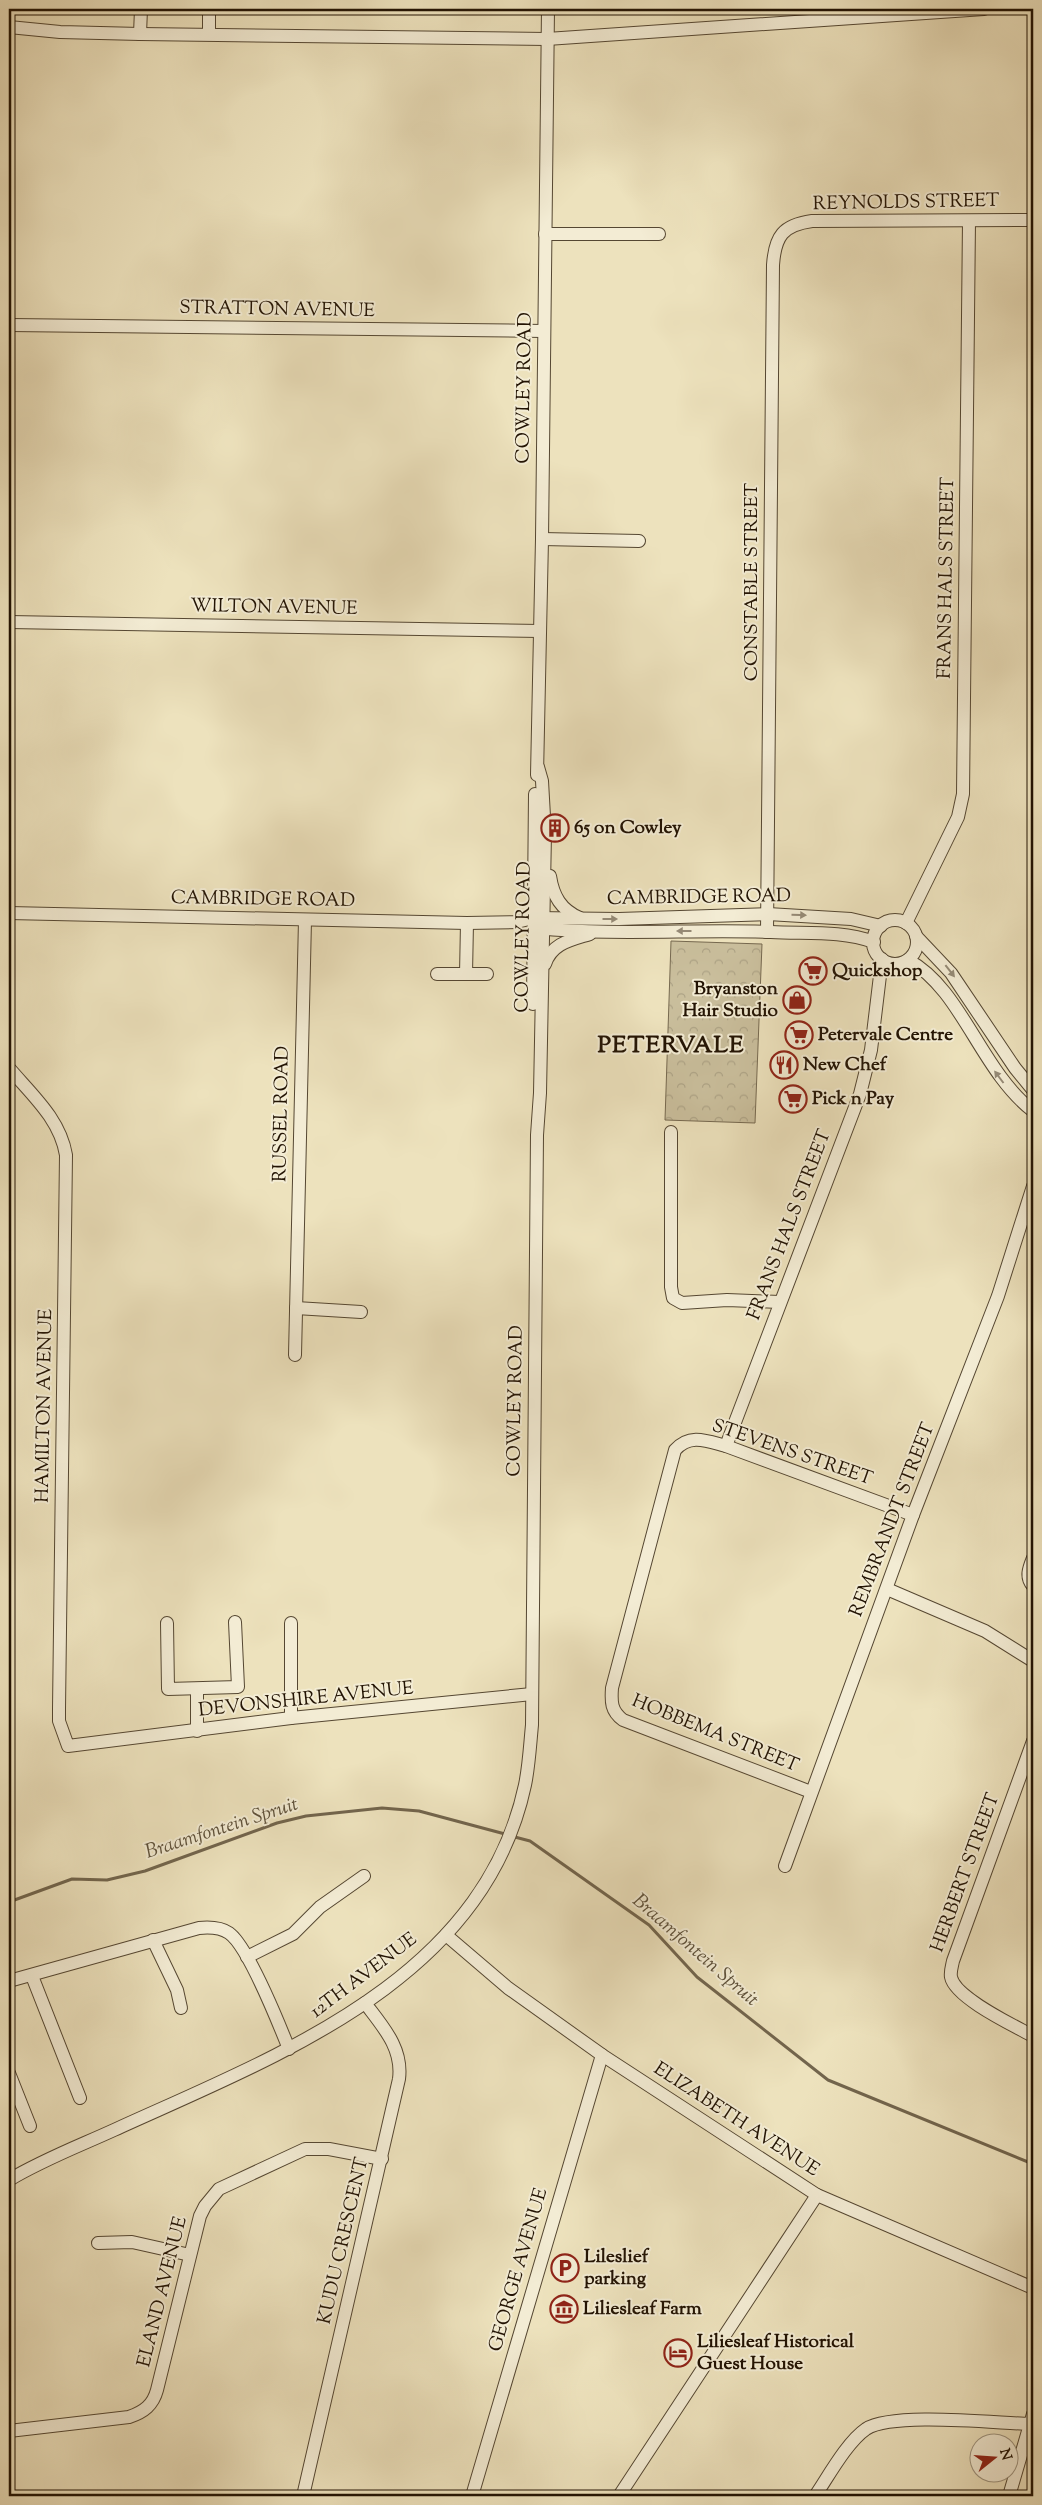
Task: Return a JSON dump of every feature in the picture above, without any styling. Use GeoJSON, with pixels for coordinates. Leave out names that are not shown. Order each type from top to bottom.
{"type":"FeatureCollection","features":[{"type":"Feature","properties":{"kind":"street"},"geometry":{"type":"LineString","coordinates":[[140,34],[141,9]]}},
{"type":"Feature","properties":{"kind":"street"},"geometry":{"type":"LineString","coordinates":[[209,9],[209,34]]}},
{"type":"Feature","properties":{"kind":"street","name":"COWLEY ROAD"},"geometry":{"type":"LineString","coordinates":[[532,1694],[538,1109],[540,1093],[542,978],[535,782],[538,767],[542,538],[548,9]]}},
{"type":"Feature","properties":{"kind":"street"},"geometry":{"type":"LineString","coordinates":[[9,28],[60,32],[140,34],[547,39],[976,9]]}},
{"type":"Feature","properties":{"kind":"street","name":"REYNOLDS STREET"},"geometry":{"type":"LineString","coordinates":[[782,233],[798,223],[812,221],[1033,220]]}},
{"type":"Feature","properties":{"kind":"street","name":"FRANS HALS STREET"},"geometry":{"type":"LineString","coordinates":[[906,923],[958,817],[963,794],[969,221]]}},
{"type":"Feature","properties":{"kind":"street","name":"CONSTABLE STREET"},"geometry":{"type":"LineString","coordinates":[[767,932],[773,265],[774,253],[782,233]]}},
{"type":"Feature","properties":{"kind":"street"},"geometry":{"type":"LineString","coordinates":[[546,234],[659,234]]}},
{"type":"Feature","properties":{"kind":"street","name":"STRATTON AVENUE"},"geometry":{"type":"LineString","coordinates":[[9,325],[544,331]]}},
{"type":"Feature","properties":{"kind":"street"},"geometry":{"type":"LineString","coordinates":[[542,538],[639,541]]}},
{"type":"Feature","properties":{"kind":"street","name":"WILTON AVENUE"},"geometry":{"type":"LineString","coordinates":[[9,622],[540,631]]}},
{"type":"Feature","properties":{"kind":"street","name":"COWLEY ROAD"},"geometry":{"type":"LineString","coordinates":[[538,767],[542,781],[545,834],[539,923],[534,1093],[538,1109]]}},
{"type":"Feature","properties":{"kind":"street"},"geometry":{"type":"LineString","coordinates":[[545,834],[551,879],[556,899],[568,912],[582,919]]}},
{"type":"Feature","properties":{"kind":"street","name":"CAMBRIDGE ROAD"},"geometry":{"type":"LineString","coordinates":[[9,913],[467,923],[517,922],[539,923],[597,932],[844,934],[874,942]]}},
{"type":"Feature","properties":{"kind":"street","name":"CAMBRIDGE ROAD"},"geometry":{"type":"LineString","coordinates":[[539,923],[582,919],[768,914],[851,919],[881,926]]}},
{"type":"Feature","properties":{"kind":"street","name":"RUSSEL ROAD"},"geometry":{"type":"LineString","coordinates":[[295,1354],[305,920]]}},
{"type":"Feature","properties":{"kind":"street"},"geometry":{"type":"LineString","coordinates":[[916,936],[916,949],[908,960],[900,964],[886,961],[876,952],[874,942],[881,926],[893,920],[906,923],[951,973],[1015,1068],[1033,1090]]}},
{"type":"Feature","properties":{"kind":"street"},"geometry":{"type":"LineString","coordinates":[[466,974],[467,923]]}},
{"type":"Feature","properties":{"kind":"street"},"geometry":{"type":"LineString","coordinates":[[542,978],[545,962],[553,949],[597,932]]}},
{"type":"Feature","properties":{"kind":"street"},"geometry":{"type":"LineString","coordinates":[[908,960],[919,966],[940,987],[994,1070],[1007,1087],[1033,1111]]}},
{"type":"Feature","properties":{"kind":"street","name":"FRANS HALS STREET"},"geometry":{"type":"LineString","coordinates":[[726,1446],[779,1302],[863,1086],[871,1050],[878,985],[886,961]]}},
{"type":"Feature","properties":{"kind":"street"},"geometry":{"type":"LineString","coordinates":[[437,974],[487,974]]}},
{"type":"Feature","properties":{"kind":"street","name":"HAMILTON AVENUE"},"geometry":{"type":"LineString","coordinates":[[9,1068],[58,1126],[66,1155],[59,1709],[60,1721],[68,1746],[85,1744]]}},
{"type":"Feature","properties":{"kind":"street"},"geometry":{"type":"LineString","coordinates":[[671,1132],[671,1287],[673,1298],[682,1302],[726,1300],[779,1302]]}},
{"type":"Feature","properties":{"kind":"street","name":"REMBRANDT STREET"},"geometry":{"type":"LineString","coordinates":[[785,1866],[913,1515],[998,1296],[1033,1186]]}},
{"type":"Feature","properties":{"kind":"street"},"geometry":{"type":"LineString","coordinates":[[296,1308],[361,1312]]}},
{"type":"Feature","properties":{"kind":"street","name":"STEVENS STREET"},"geometry":{"type":"LineString","coordinates":[[611,1703],[612,1688],[675,1450],[686,1440],[702,1440],[726,1446],[913,1515]]}},
{"type":"Feature","properties":{"kind":"street"},"geometry":{"type":"LineString","coordinates":[[1033,1558],[1028,1571],[1028,1578],[1033,1586]]}},
{"type":"Feature","properties":{"kind":"street"},"geometry":{"type":"LineString","coordinates":[[887,1589],[985,1630],[1033,1662]]}},
{"type":"Feature","properties":{"kind":"street"},"geometry":{"type":"LineString","coordinates":[[167,1623],[168,1689],[197,1689],[238,1687],[235,1622]]}},
{"type":"Feature","properties":{"kind":"street"},"geometry":{"type":"LineString","coordinates":[[291,1623],[291,1718]]}},
{"type":"Feature","properties":{"kind":"street"},"geometry":{"type":"LineString","coordinates":[[197,1689],[197,1731]]}},
{"type":"Feature","properties":{"kind":"street","name":"DEVONSHIRE AVENUE"},"geometry":{"type":"LineString","coordinates":[[85,1744],[291,1718],[532,1694]]}},
{"type":"Feature","properties":{"kind":"street","name":"12TH AVENUE"},"geometry":{"type":"LineString","coordinates":[[9,2180],[289,2049],[336,2024],[408,1971],[446,1934],[479,1895],[513,1825],[525,1785],[530,1748],[532,1694]]}},
{"type":"Feature","properties":{"kind":"street","name":"HOBBEMA STREET"},"geometry":{"type":"LineString","coordinates":[[611,1703],[613,1710],[624,1720],[811,1792]]}},
{"type":"Feature","properties":{"kind":"street","name":"HERBERT STREET"},"geometry":{"type":"LineString","coordinates":[[1033,1741],[953,1962],[951,1978],[955,1986],[973,2001],[1033,2036]]}},
{"type":"Feature","properties":{"kind":"street"},"geometry":{"type":"LineString","coordinates":[[247,1957],[293,1934],[320,1906],[364,1876]]}},
{"type":"Feature","properties":{"kind":"street"},"geometry":{"type":"LineString","coordinates":[[9,1981],[199,1928],[218,1928],[236,1939],[247,1957],[289,2049]]}},
{"type":"Feature","properties":{"kind":"street","name":"ELIZABETH AVENUE"},"geometry":{"type":"LineString","coordinates":[[446,1934],[508,1988],[602,2055],[816,2195],[1033,2288]]}},
{"type":"Feature","properties":{"kind":"street"},"geometry":{"type":"LineString","coordinates":[[153,1940],[177,1990],[181,2008]]}},
{"type":"Feature","properties":{"kind":"street"},"geometry":{"type":"LineString","coordinates":[[32,1976],[80,2098]]}},
{"type":"Feature","properties":{"kind":"street","name":"KUDU CRESCENT"},"geometry":{"type":"LineString","coordinates":[[303,2496],[382,2159],[401,2066],[395,2045],[365,2003]]}},
{"type":"Feature","properties":{"kind":"street","name":"GEORGE AVENUE"},"geometry":{"type":"LineString","coordinates":[[472,2496],[602,2055]]}},
{"type":"Feature","properties":{"kind":"street"},"geometry":{"type":"LineString","coordinates":[[9,2074],[30,2126]]}},
{"type":"Feature","properties":{"kind":"street","name":"ELAND AVENUE"},"geometry":{"type":"LineString","coordinates":[[9,2431],[129,2417],[145,2410],[155,2399],[190,2255],[205,2206],[219,2189],[305,2149],[329,2148],[382,2159]]}},
{"type":"Feature","properties":{"kind":"street"},"geometry":{"type":"LineString","coordinates":[[619,2496],[816,2195]]}},
{"type":"Feature","properties":{"kind":"street"},"geometry":{"type":"LineString","coordinates":[[98,2243],[132,2242],[190,2255]]}},
{"type":"Feature","properties":{"kind":"street"},"geometry":{"type":"LineString","coordinates":[[815,2496],[857,2437],[877,2424],[904,2420],[1032,2419],[1009,2496]]}},
{"type":"Feature","properties":{"kind":"green space"},"geometry":{"type":"Polygon","coordinates":[[[671,941],[762,944],[755,1123],[665,1120],[671,941]]]}},
{"type":"Feature","properties":{"kind":"waterway","name":"Braamfontein Spruit"},"geometry":{"type":"LineString","coordinates":[[9,1902],[72,1879],[107,1880],[145,1871],[277,1823],[306,1816],[382,1808],[419,1811],[505,1834]]}},
{"type":"Feature","properties":{"kind":"waterway","name":"Braamfontein Spruit"},"geometry":{"type":"LineString","coordinates":[[511,1836],[530,1841],[649,1925],[697,1977],[828,2080],[1033,2164]]}},
{"type":"Feature","properties":{"kind":"place","name":"65 on Cowley"},"geometry":{"type":"Point","coordinates":[555,828]}},
{"type":"Feature","properties":{"kind":"place","name":"Quickshop"},"geometry":{"type":"Point","coordinates":[813,971]}},
{"type":"Feature","properties":{"kind":"place","name":"Bryanston Hair Studio"},"geometry":{"type":"Point","coordinates":[797,1000]}},
{"type":"Feature","properties":{"kind":"place","name":"Petervale Centre"},"geometry":{"type":"Point","coordinates":[799,1035]}},
{"type":"Feature","properties":{"kind":"place","name":"New Chef"},"geometry":{"type":"Point","coordinates":[784,1065]}},
{"type":"Feature","properties":{"kind":"place","name":"Pick n Pay"},"geometry":{"type":"Point","coordinates":[793,1099]}},
{"type":"Feature","properties":{"kind":"place","name":"Lileslief parking"},"geometry":{"type":"Point","coordinates":[565,2268]}},
{"type":"Feature","properties":{"kind":"place","name":"Liliesleaf Farm"},"geometry":{"type":"Point","coordinates":[564,2309]}},
{"type":"Feature","properties":{"kind":"place","name":"Liliesleaf Historical Guest House"},"geometry":{"type":"Point","coordinates":[678,2353]}},
{"type":"Feature","properties":{"kind":"district","name":"PETERVALE"},"geometry":{"type":"Point","coordinates":[671,1046]}}]}
